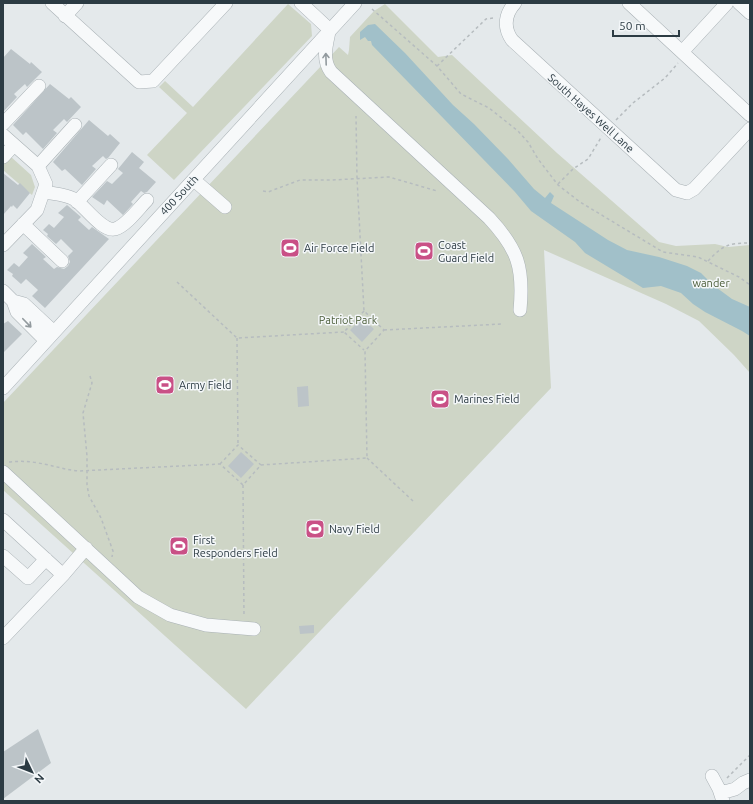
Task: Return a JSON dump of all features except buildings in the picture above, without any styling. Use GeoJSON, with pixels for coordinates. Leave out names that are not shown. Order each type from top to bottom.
{"type":"FeatureCollection","features":[{"type":"Feature","properties":{"kind":"street"},"geometry":{"type":"LineString","coordinates":[[52,3],[139,82],[153,81],[226,3]]}},
{"type":"Feature","properties":{"kind":"street"},"geometry":{"type":"LineString","coordinates":[[65,16],[77,3]]}},
{"type":"Feature","properties":{"kind":"street"},"geometry":{"type":"LineString","coordinates":[[301,3],[330,30],[325,56],[326,65],[341,81],[500,230],[510,244],[517,257],[520,271],[522,292],[520,310]]}},
{"type":"Feature","properties":{"kind":"street","name":"400 South"},"geometry":{"type":"LineString","coordinates":[[3,388],[356,3]]}},
{"type":"Feature","properties":{"kind":"street","name":"South Hayes Well Lane"},"geometry":{"type":"LineString","coordinates":[[515,3],[507,15],[506,26],[509,36],[515,43],[679,192],[685,193],[694,189],[750,129]]}},
{"type":"Feature","properties":{"kind":"street"},"geometry":{"type":"LineString","coordinates":[[629,3],[680,58],[750,115]]}},
{"type":"Feature","properties":{"kind":"street"},"geometry":{"type":"LineString","coordinates":[[680,58],[727,3]]}},
{"type":"Feature","properties":{"kind":"street"},"geometry":{"type":"LineString","coordinates":[[739,3],[750,13]]}},
{"type":"Feature","properties":{"kind":"street"},"geometry":{"type":"LineString","coordinates":[[3,124],[39,86]]}},
{"type":"Feature","properties":{"kind":"street"},"geometry":{"type":"LineString","coordinates":[[38,166],[75,125]]}},
{"type":"Feature","properties":{"kind":"street"},"geometry":{"type":"LineString","coordinates":[[3,135],[38,166],[45,188],[37,210],[3,246]]}},
{"type":"Feature","properties":{"kind":"street"},"geometry":{"type":"LineString","coordinates":[[3,157],[14,145]]}},
{"type":"Feature","properties":{"kind":"street"},"geometry":{"type":"LineString","coordinates":[[77,202],[111,165]]}},
{"type":"Feature","properties":{"kind":"street"},"geometry":{"type":"LineString","coordinates":[[194,180],[225,207]]}},
{"type":"Feature","properties":{"kind":"street"},"geometry":{"type":"LineString","coordinates":[[45,188],[77,202],[106,228],[114,229],[122,226],[147,200]]}},
{"type":"Feature","properties":{"kind":"street"},"geometry":{"type":"LineString","coordinates":[[23,224],[62,261]]}},
{"type":"Feature","properties":{"kind":"street"},"geometry":{"type":"LineString","coordinates":[[3,292],[13,301],[16,312],[50,336]]}},
{"type":"Feature","properties":{"kind":"street"},"geometry":{"type":"LineString","coordinates":[[6,467],[86,548],[138,597],[170,615],[206,625],[254,629]]}},
{"type":"Feature","properties":{"kind":"street"},"geometry":{"type":"LineString","coordinates":[[3,520],[63,575]]}},
{"type":"Feature","properties":{"kind":"street"},"geometry":{"type":"LineString","coordinates":[[3,638],[63,575],[86,548]]}},
{"type":"Feature","properties":{"kind":"street"},"geometry":{"type":"LineString","coordinates":[[3,556],[28,578],[46,560]]}},
{"type":"Feature","properties":{"kind":"street"},"geometry":{"type":"LineString","coordinates":[[712,776],[722,797],[742,783],[750,780]]}},
{"type":"Feature","properties":{"kind":"street"},"geometry":{"type":"LineString","coordinates":[[735,789],[750,789]]}},
{"type":"Feature","properties":{"kind":"path"},"geometry":{"type":"LineString","coordinates":[[372,9],[437,66],[461,94],[489,108],[518,131],[528,142],[538,159],[558,185],[580,202],[663,252],[698,256],[739,277],[750,285]]}},
{"type":"Feature","properties":{"kind":"path"},"geometry":{"type":"LineString","coordinates":[[437,66],[486,19],[493,18]]}},
{"type":"Feature","properties":{"kind":"path"},"geometry":{"type":"LineString","coordinates":[[616,121],[633,103],[664,78],[680,58]]}},
{"type":"Feature","properties":{"kind":"path"},"geometry":{"type":"LineString","coordinates":[[356,116],[357,178],[364,311],[384,330]]}},
{"type":"Feature","properties":{"kind":"path"},"geometry":{"type":"LineString","coordinates":[[558,185],[573,169],[588,159],[602,136]]}},
{"type":"Feature","properties":{"kind":"path"},"geometry":{"type":"LineString","coordinates":[[263,191],[268,192],[300,180],[389,177],[437,191]]}},
{"type":"Feature","properties":{"kind":"path"},"geometry":{"type":"LineString","coordinates":[[708,262],[719,250],[733,243],[750,243]]}},
{"type":"Feature","properties":{"kind":"path"},"geometry":{"type":"LineString","coordinates":[[177,282],[237,338],[344,332],[364,311]]}},
{"type":"Feature","properties":{"kind":"path"},"geometry":{"type":"LineString","coordinates":[[413,501],[367,458],[365,351],[384,330],[502,324]]}},
{"type":"Feature","properties":{"kind":"path"},"geometry":{"type":"LineString","coordinates":[[344,332],[365,351]]}},
{"type":"Feature","properties":{"kind":"path"},"geometry":{"type":"LineString","coordinates":[[6,467],[24,461],[68,470],[88,471],[220,464],[238,445],[237,338]]}},
{"type":"Feature","properties":{"kind":"path"},"geometry":{"type":"LineString","coordinates":[[90,376],[92,383],[83,413],[88,471],[86,485],[89,496],[101,518],[113,551],[112,558]]}},
{"type":"Feature","properties":{"kind":"path"},"geometry":{"type":"LineString","coordinates":[[238,445],[261,465]]}},
{"type":"Feature","properties":{"kind":"path"},"geometry":{"type":"LineString","coordinates":[[244,619],[243,485],[261,465],[367,458]]}},
{"type":"Feature","properties":{"kind":"path"},"geometry":{"type":"LineString","coordinates":[[220,464],[243,485]]}},
{"type":"Feature","properties":{"kind":"path"},"geometry":{"type":"LineString","coordinates":[[727,778],[750,755]]}},
{"type":"Feature","properties":{"kind":"green space"},"geometry":{"type":"Polygon","coordinates":[[[288,4],[311,24],[312,36],[174,180],[147,155],[187,113],[159,87],[165,81],[193,107],[288,4]]]}},
{"type":"Feature","properties":{"kind":"green space","name":"Patriot Park"},"geometry":{"type":"Polygon","coordinates":[[[385,4],[438,57],[452,55],[557,153],[659,242],[676,246],[715,244],[728,247],[750,245],[750,373],[699,321],[666,304],[544,250],[551,388],[246,709],[3,490],[3,403],[339,47],[348,55],[350,37],[374,11],[385,4]]]}},
{"type":"Feature","properties":{"kind":"green space"},"geometry":{"type":"Polygon","coordinates":[[[10,156],[31,175],[35,187],[32,195],[3,170],[3,163],[10,156]]]}},
{"type":"Feature","properties":{"kind":"water"},"geometry":{"type":"Polygon","coordinates":[[[375,24],[405,53],[453,105],[508,159],[534,189],[545,198],[550,192],[554,196],[551,203],[608,240],[627,250],[659,257],[687,266],[701,273],[713,285],[732,299],[750,307],[750,336],[705,312],[681,293],[661,286],[643,288],[585,253],[575,242],[531,211],[515,192],[372,45],[371,41],[368,41],[365,37],[360,40],[360,32],[368,25],[375,24]]]}},
{"type":"Feature","properties":{"kind":"place","name":"Air Force Field"},"geometry":{"type":"Point","coordinates":[290,248]}},
{"type":"Feature","properties":{"kind":"place","name":"Coast Guard Field"},"geometry":{"type":"Point","coordinates":[424,251]}},
{"type":"Feature","properties":{"kind":"place","name":"Army Field"},"geometry":{"type":"Point","coordinates":[165,385]}},
{"type":"Feature","properties":{"kind":"place","name":"Marines Field"},"geometry":{"type":"Point","coordinates":[440,399]}},
{"type":"Feature","properties":{"kind":"place","name":"Navy Field"},"geometry":{"type":"Point","coordinates":[315,529]}},
{"type":"Feature","properties":{"kind":"place","name":"First Responders Field"},"geometry":{"type":"Point","coordinates":[179,546]}},
{"type":"Feature","properties":{"kind":"park label","name":"wander"},"geometry":{"type":"Point","coordinates":[711,283]}}]}
